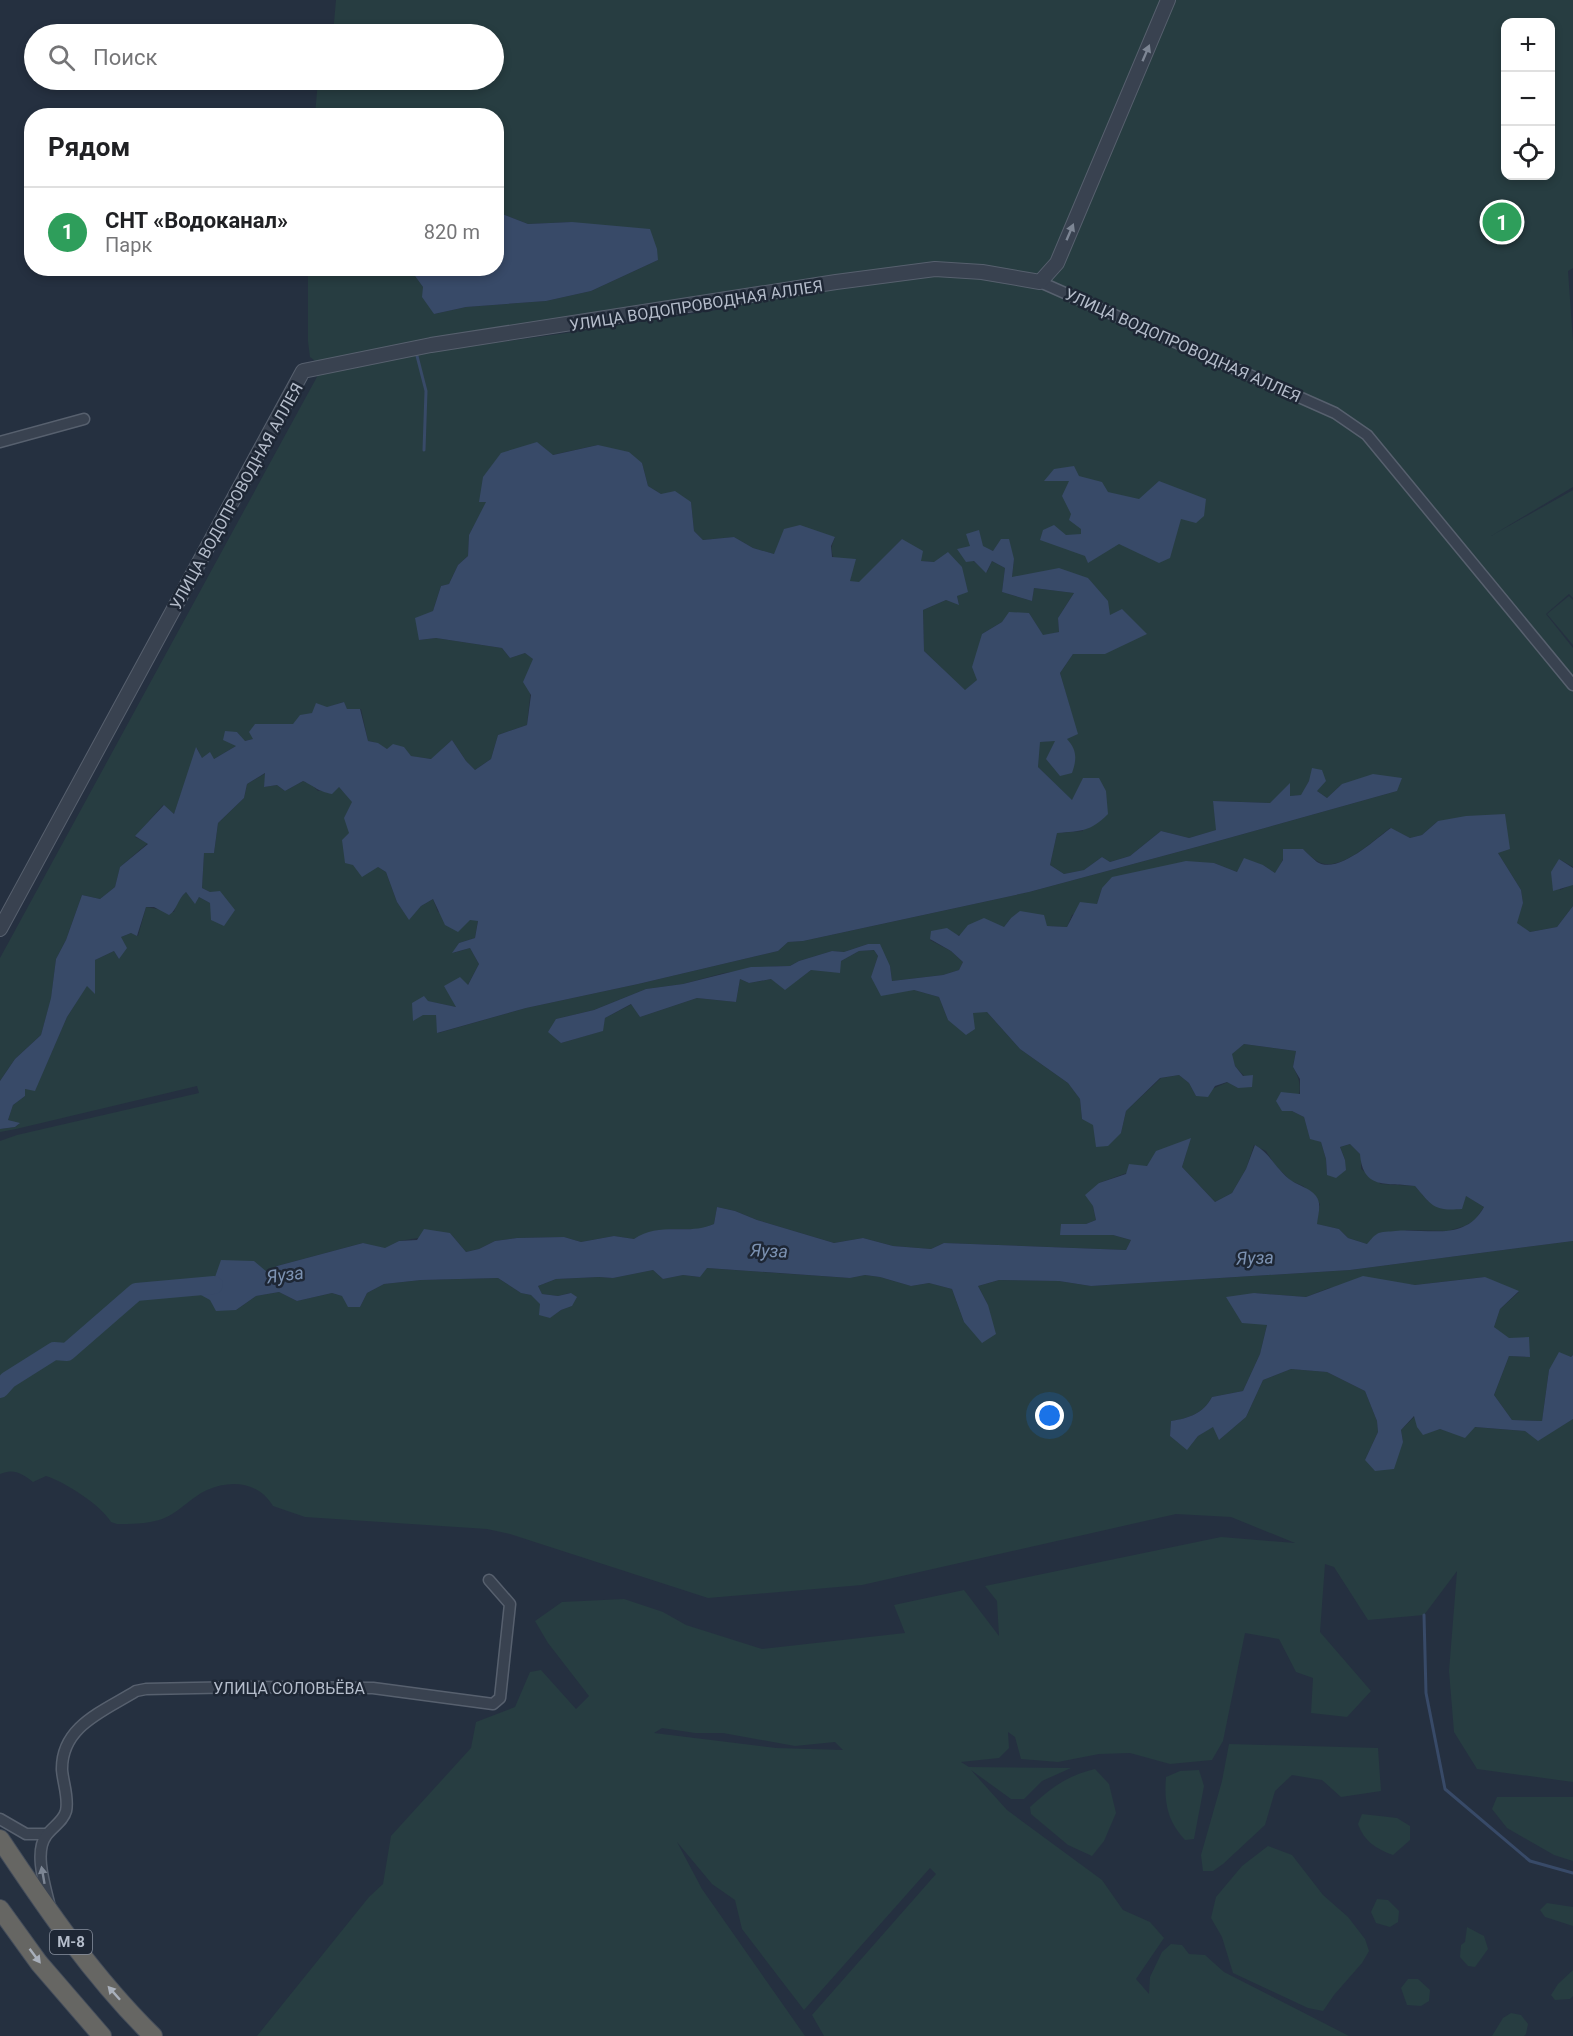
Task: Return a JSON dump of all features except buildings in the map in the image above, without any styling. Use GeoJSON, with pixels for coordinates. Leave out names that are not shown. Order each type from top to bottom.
{"type":"FeatureCollection","features":[{"type":"Feature","properties":{"kind":"highway","name":"М-8"},"geometry":{"type":"LineString","coordinates":[[0,1839],[51,1915],[105,1983],[153,2036]]}},
{"type":"Feature","properties":{"kind":"highway","name":"М-8"},"geometry":{"type":"LineString","coordinates":[[0,1909],[39,1963],[102,2036]]}},
{"type":"Feature","properties":{"kind":"street"},"geometry":{"type":"LineString","coordinates":[[1040,282],[1057,262],[1168,0]]}},
{"type":"Feature","properties":{"kind":"street","name":"УЛИЦА ВОДОПРОВОДНАЯ АЛЛЕЯ"},"geometry":{"type":"LineString","coordinates":[[0,929],[303,371],[431,345],[836,282],[935,269],[982,272],[1040,282],[1335,413],[1367,435],[1573,685]]}},
{"type":"Feature","properties":{"kind":"street"},"geometry":{"type":"LineString","coordinates":[[0,442],[84,419]]}},
{"type":"Feature","properties":{"kind":"street","name":"УЛИЦА СОЛОВЬЁВА"},"geometry":{"type":"LineString","coordinates":[[51,1915],[41,1863],[41,1850],[47,1834],[66,1812],[62,1769],[65,1746],[68,1739],[87,1721],[136,1691],[244,1687],[373,1688],[493,1704],[500,1698],[510,1604],[489,1580]]}},
{"type":"Feature","properties":{"kind":"street"},"geometry":{"type":"LineString","coordinates":[[0,1819],[26,1834],[47,1834]]}},
{"type":"Feature","properties":{"kind":"green space"},"geometry":{"type":"Polygon","coordinates":[[[336,0],[1573,0],[1573,268],[1568,271],[1573,341],[1573,487],[1491,536],[1573,490],[1573,598],[1569,594],[1546,614],[1573,648],[1573,867],[1559,859],[1560,890],[1573,884],[1573,906],[1557,927],[1530,932],[1516,923],[1523,903],[1521,890],[1498,853],[1438,821],[1422,835],[1410,838],[1390,828],[1355,854],[1335,863],[1326,864],[1317,861],[1303,849],[1283,849],[1283,859],[1276,874],[1263,865],[1237,872],[1214,863],[1102,888],[1097,904],[1072,915],[1067,927],[1047,926],[1011,918],[1004,927],[930,940],[951,951],[963,962],[959,970],[943,975],[892,981],[890,966],[874,950],[878,956],[871,978],[939,997],[948,1020],[973,1012],[987,1012],[1020,1049],[1068,1083],[1080,1099],[1082,1119],[1121,1133],[1126,1111],[1161,1078],[1179,1075],[1189,1083],[1196,1096],[1228,1082],[1238,1088],[1244,1076],[1235,1066],[1231,1054],[1244,1044],[1296,1051],[1293,1067],[1300,1089],[1292,1111],[1304,1117],[1310,1138],[1321,1142],[1326,1159],[1327,1175],[1345,1160],[1340,1147],[1350,1144],[1361,1155],[1361,1169],[1381,1184],[1415,1186],[1428,1201],[1465,1195],[1484,1207],[1475,1220],[1448,1231],[1407,1230],[1367,1244],[1348,1238],[1339,1229],[1316,1224],[1320,1204],[1303,1186],[1291,1181],[1275,1165],[1266,1151],[1254,1145],[1246,1169],[1232,1193],[1215,1202],[1182,1167],[1187,1151],[1099,1183],[1093,1206],[1096,1220],[1086,1224],[1061,1224],[1061,1235],[1113,1235],[1131,1240],[1126,1250],[944,1243],[931,1249],[893,1246],[863,1238],[834,1243],[717,1207],[714,1224],[703,1229],[670,1229],[634,1239],[614,1236],[581,1242],[564,1237],[517,1238],[495,1241],[479,1249],[466,1252],[450,1233],[399,1241],[385,1249],[363,1243],[277,1266],[267,1272],[200,1281],[236,1310],[256,1296],[279,1292],[297,1301],[332,1293],[360,1307],[367,1293],[384,1284],[421,1280],[498,1278],[521,1293],[531,1295],[541,1304],[549,1318],[572,1306],[570,1293],[558,1296],[542,1294],[538,1286],[556,1279],[613,1278],[653,1270],[663,1279],[683,1275],[699,1277],[706,1268],[850,1278],[865,1275],[911,1286],[929,1283],[952,1289],[964,1322],[988,1305],[978,1286],[999,1280],[1059,1281],[1091,1286],[1350,1270],[1573,1241],[1573,1355],[1549,1370],[1542,1421],[1512,1420],[1494,1395],[1509,1356],[1529,1357],[1494,1327],[1500,1309],[1519,1292],[1484,1277],[1415,1285],[1396,1283],[1329,1288],[1306,1297],[1254,1293],[1267,1325],[1260,1354],[1243,1391],[1212,1397],[1204,1408],[1195,1414],[1171,1421],[1170,1436],[1187,1449],[1198,1436],[1213,1426],[1220,1439],[1246,1417],[1263,1380],[1291,1369],[1327,1372],[1365,1391],[1377,1421],[1378,1432],[1365,1460],[1403,1442],[1401,1430],[1415,1416],[1423,1434],[1440,1429],[1465,1437],[1474,1427],[1525,1431],[1538,1440],[1573,1419],[1573,1782],[1477,1769],[1454,1732],[1449,1671],[1457,1571],[1424,1615],[1368,1620],[1334,1567],[1325,1564],[1320,1632],[1371,1691],[1347,1717],[1311,1713],[1313,1678],[1296,1672],[1279,1639],[1245,1633],[1223,1741],[1212,1760],[1170,1764],[1130,1753],[1099,1754],[1058,1762],[1021,1759],[1015,1737],[1008,1732],[1009,1748],[999,1758],[961,1762],[969,1767],[1071,1768],[1042,1781],[1024,1799],[1011,1799],[971,1770],[1007,1810],[1102,1880],[1123,1910],[1150,1922],[1164,1938],[1136,1979],[1149,1994],[1150,1977],[1162,1952],[1171,1944],[1182,1945],[1189,1954],[1205,1955],[1224,1972],[1349,2036],[824,2036],[812,2015],[936,1874],[930,1868],[804,2010],[742,1929],[735,1900],[712,1884],[677,1842],[702,1889],[805,2036],[257,2036],[369,1897],[383,1884],[391,1836],[471,1748],[476,1722],[515,1707],[530,1672],[541,1670],[576,1709],[589,1696],[548,1643],[535,1621],[562,1602],[624,1599],[663,1612],[686,1625],[762,1649],[905,1633],[894,1605],[964,1590],[999,1636],[997,1601],[985,1586],[1221,1537],[1295,1543],[1231,1517],[1176,1514],[862,1585],[708,1598],[510,1534],[487,1529],[305,1517],[273,1506],[260,1492],[244,1485],[225,1484],[207,1490],[166,1518],[144,1523],[117,1524],[111,1522],[99,1508],[82,1495],[54,1479],[46,1476],[33,1482],[17,1472],[9,1471],[0,1474],[0,1141],[17,1135],[199,1093],[197,1086],[16,1129],[0,1132],[0,1129],[15,1127],[19,1124],[8,1120],[13,1105],[25,1096],[25,1089],[35,1090],[67,1017],[87,985],[95,993],[95,960],[114,951],[119,959],[121,937],[131,933],[138,936],[146,907],[174,912],[178,900],[186,892],[195,903],[199,897],[210,903],[210,892],[202,888],[204,852],[214,853],[218,823],[244,798],[247,784],[266,773],[264,787],[277,785],[285,791],[303,781],[318,791],[339,787],[353,802],[378,867],[386,872],[397,902],[409,919],[421,906],[433,899],[438,912],[478,920],[475,938],[459,943],[453,953],[470,948],[479,964],[456,1007],[427,1001],[423,1015],[436,1015],[438,1033],[526,1008],[778,951],[788,942],[803,941],[1029,892],[1397,791],[1342,784],[1327,798],[1309,781],[1302,795],[1290,796],[1290,784],[1270,803],[1213,801],[1217,830],[1189,838],[1161,831],[1130,856],[1110,862],[1102,857],[1084,870],[1064,874],[1050,865],[1057,833],[1083,831],[1072,801],[1038,767],[1039,742],[1066,739],[1077,734],[1060,673],[1073,654],[1105,654],[1110,615],[1088,578],[1012,577],[1014,559],[981,547],[958,549],[987,572],[992,561],[1005,568],[1002,592],[1032,601],[1034,588],[1074,593],[1058,618],[1059,632],[1043,636],[1029,613],[1002,622],[982,634],[978,680],[965,691],[924,651],[923,610],[946,600],[959,604],[957,596],[934,562],[921,561],[902,539],[859,583],[850,581],[835,561],[832,544],[835,538],[774,554],[753,548],[734,537],[703,540],[694,531],[691,502],[661,494],[648,486],[642,463],[598,445],[552,455],[480,502],[487,502],[469,535],[468,556],[458,565],[449,584],[441,586],[433,611],[419,640],[436,638],[502,648],[510,658],[525,653],[534,659],[527,725],[498,735],[491,759],[475,770],[452,740],[432,759],[397,753],[368,741],[361,709],[347,709],[343,702],[312,713],[293,724],[255,724],[254,739],[244,741],[237,732],[236,746],[214,759],[202,759],[197,748],[174,814],[163,805],[135,837],[148,843],[120,867],[115,887],[100,899],[82,895],[66,940],[56,959],[51,999],[41,1035],[15,1059],[0,1081],[0,958],[318,375],[385,358],[723,309],[722,295],[644,304],[633,309],[423,339],[423,341],[319,364],[310,357],[308,276],[415,276],[423,287],[434,314],[466,307],[546,301],[591,291],[658,260],[572,222],[528,224],[504,215],[504,108],[316,108],[317,90],[504,90],[504,24],[334,24],[336,0]],[[868,944],[844,952],[832,951],[790,966],[724,973],[683,984],[646,989],[594,1010],[556,1019],[561,1043],[602,1031],[605,1018],[632,1004],[640,1017],[697,998],[736,1002],[740,979],[749,983],[772,979],[785,989],[811,970],[841,961],[859,951],[874,950],[868,944]],[[662,1728],[654,1733],[776,1748],[843,1750],[835,1742],[795,1746],[723,1733],[695,1733],[662,1728]]]}},
{"type":"Feature","properties":{"kind":"green space"},"geometry":{"type":"Polygon","coordinates":[[[1569,596],[1573,600],[1573,645],[1547,614],[1569,596]]]}},
{"type":"Feature","properties":{"kind":"green space"},"geometry":{"type":"Polygon","coordinates":[[[1229,1744],[1378,1748],[1381,1791],[1341,1797],[1322,1780],[1292,1775],[1275,1791],[1265,1825],[1223,1864],[1213,1871],[1203,1871],[1201,1855],[1222,1781],[1229,1744]]]}},
{"type":"Feature","properties":{"kind":"green space"},"geometry":{"type":"Polygon","coordinates":[[[1095,1769],[1109,1784],[1116,1813],[1104,1841],[1092,1856],[1068,1845],[1031,1814],[1030,1807],[1060,1784],[1076,1775],[1095,1769]]]}},
{"type":"Feature","properties":{"kind":"green space"},"geometry":{"type":"Polygon","coordinates":[[[1199,1770],[1204,1786],[1194,1839],[1185,1840],[1174,1826],[1168,1811],[1166,1777],[1180,1771],[1199,1770]]]}},
{"type":"Feature","properties":{"kind":"green space"},"geometry":{"type":"Polygon","coordinates":[[[1497,1797],[1573,1797],[1573,1861],[1554,1855],[1507,1828],[1492,1809],[1497,1797]]]}},
{"type":"Feature","properties":{"kind":"green space"},"geometry":{"type":"Polygon","coordinates":[[[1362,1814],[1397,1818],[1410,1826],[1410,1840],[1393,1855],[1381,1850],[1367,1840],[1361,1830],[1358,1824],[1362,1814]]]}},
{"type":"Feature","properties":{"kind":"green space"},"geometry":{"type":"Polygon","coordinates":[[[1268,1846],[1292,1855],[1323,1895],[1348,1917],[1365,1939],[1369,1951],[1323,2011],[1308,2008],[1233,1973],[1222,1937],[1211,1918],[1216,1897],[1242,1866],[1268,1846]]]}},
{"type":"Feature","properties":{"kind":"green space"},"geometry":{"type":"Polygon","coordinates":[[[1377,1899],[1388,1900],[1399,1911],[1398,1922],[1390,1927],[1376,1923],[1371,1912],[1377,1899]]]}},
{"type":"Feature","properties":{"kind":"green space"},"geometry":{"type":"Polygon","coordinates":[[[1547,1903],[1573,1907],[1573,1926],[1545,1917],[1540,1910],[1547,1903]]]}},
{"type":"Feature","properties":{"kind":"green space"},"geometry":{"type":"Polygon","coordinates":[[[1467,1927],[1484,1936],[1488,1949],[1475,1967],[1468,1966],[1460,1957],[1467,1927]]]}},
{"type":"Feature","properties":{"kind":"green space"},"geometry":{"type":"Polygon","coordinates":[[[1573,1970],[1573,1996],[1570,1999],[1555,2000],[1551,1995],[1558,1984],[1573,1970]]]}},
{"type":"Feature","properties":{"kind":"green space"},"geometry":{"type":"Polygon","coordinates":[[[1408,1979],[1418,1979],[1430,1990],[1429,2001],[1421,2006],[1407,2005],[1401,1988],[1408,1979]]]}},
{"type":"Feature","properties":{"kind":"green space"},"geometry":{"type":"Polygon","coordinates":[[[1511,2013],[1521,2015],[1528,2024],[1526,2034],[1524,2036],[1492,2036],[1503,2018],[1511,2013]]]}},
{"type":"Feature","properties":{"kind":"water"},"geometry":{"type":"Polygon","coordinates":[[[504,215],[528,224],[572,222],[650,229],[657,249],[658,260],[591,291],[546,301],[466,307],[434,314],[422,297],[423,287],[415,276],[504,276],[504,215]]]}},
{"type":"Feature","properties":{"kind":"water"},"geometry":{"type":"Polygon","coordinates":[[[537,442],[553,455],[598,445],[629,452],[642,463],[648,486],[661,494],[675,491],[691,502],[694,531],[703,540],[734,537],[753,548],[774,554],[784,529],[800,525],[835,537],[831,546],[832,557],[856,559],[850,581],[859,582],[902,539],[923,551],[921,561],[934,562],[948,552],[962,567],[968,592],[957,596],[959,605],[946,600],[923,610],[924,651],[965,690],[977,680],[972,667],[982,634],[1002,622],[1009,612],[1029,613],[1043,635],[1059,632],[1058,618],[1074,593],[1034,588],[1032,601],[1002,592],[1005,568],[992,561],[986,573],[974,561],[966,562],[957,549],[970,546],[966,534],[979,530],[983,546],[993,551],[1001,539],[1009,539],[1014,559],[1012,577],[1059,568],[1088,578],[1108,601],[1110,615],[1122,609],[1147,634],[1105,654],[1073,654],[1060,673],[1078,734],[1067,739],[1074,751],[1075,763],[1072,773],[1060,776],[1046,759],[1055,741],[1040,742],[1038,767],[1072,800],[1083,778],[1099,778],[1106,791],[1108,814],[1085,830],[1057,833],[1050,865],[1064,874],[1084,870],[1102,857],[1110,862],[1130,856],[1161,831],[1189,838],[1216,830],[1213,801],[1270,803],[1290,783],[1290,796],[1301,795],[1309,781],[1312,768],[1322,770],[1326,781],[1317,791],[1327,798],[1342,784],[1373,774],[1402,778],[1397,791],[1029,892],[803,941],[788,942],[778,951],[526,1008],[437,1033],[436,1015],[423,1015],[413,1021],[412,1003],[424,996],[428,1001],[456,1007],[444,986],[460,977],[468,985],[479,964],[470,948],[452,953],[459,943],[475,938],[478,921],[470,920],[458,932],[445,925],[433,899],[421,906],[409,920],[397,902],[386,872],[378,867],[362,877],[353,865],[345,863],[342,840],[349,833],[344,818],[352,802],[339,787],[332,794],[303,781],[285,791],[277,785],[264,787],[265,773],[247,784],[244,798],[218,823],[214,853],[204,853],[202,888],[210,892],[220,891],[235,910],[224,926],[211,920],[210,903],[199,897],[195,904],[186,892],[169,915],[154,907],[146,907],[137,936],[131,933],[121,937],[127,948],[119,959],[114,951],[95,960],[95,994],[87,986],[67,1017],[35,1091],[25,1089],[25,1096],[13,1105],[8,1120],[20,1123],[15,1127],[0,1129],[0,1081],[15,1059],[41,1035],[51,998],[56,959],[66,940],[82,895],[100,899],[115,887],[120,867],[148,844],[135,836],[164,805],[174,814],[196,747],[202,758],[210,752],[214,759],[236,746],[223,740],[225,731],[237,732],[245,741],[253,739],[249,732],[255,724],[293,724],[300,715],[312,713],[316,703],[327,707],[344,702],[347,709],[360,709],[368,741],[378,743],[387,749],[393,744],[404,747],[411,756],[431,759],[452,740],[475,770],[491,759],[498,735],[527,725],[531,695],[523,682],[533,659],[525,653],[510,658],[502,648],[436,638],[419,640],[415,618],[433,611],[441,586],[449,584],[458,565],[468,556],[469,535],[486,502],[479,502],[483,477],[501,453],[537,442]]]}},
{"type":"Feature","properties":{"kind":"water"},"geometry":{"type":"Polygon","coordinates":[[[1074,466],[1079,476],[1102,482],[1108,492],[1139,499],[1159,481],[1206,499],[1204,516],[1196,523],[1181,519],[1170,558],[1159,563],[1119,544],[1088,563],[1085,556],[1040,540],[1043,530],[1054,525],[1066,535],[1081,534],[1081,529],[1069,520],[1071,514],[1062,496],[1069,481],[1044,481],[1054,469],[1074,466]]]}},
{"type":"Feature","properties":{"kind":"water"},"geometry":{"type":"Polygon","coordinates":[[[1505,814],[1510,849],[1498,853],[1521,890],[1523,903],[1517,923],[1530,932],[1557,927],[1573,906],[1573,1241],[1350,1270],[1091,1286],[1059,1281],[999,1280],[978,1286],[988,1305],[996,1334],[982,1343],[964,1322],[952,1289],[929,1283],[911,1286],[865,1275],[850,1278],[707,1268],[700,1277],[683,1275],[663,1279],[653,1270],[613,1278],[556,1279],[538,1286],[542,1294],[558,1296],[571,1293],[577,1297],[572,1306],[550,1318],[539,1315],[540,1304],[531,1295],[521,1293],[498,1278],[421,1280],[384,1284],[367,1293],[360,1307],[348,1307],[342,1296],[332,1293],[297,1301],[279,1292],[256,1296],[236,1310],[216,1311],[210,1300],[190,1289],[200,1281],[215,1277],[221,1260],[254,1261],[267,1272],[277,1266],[363,1243],[385,1248],[399,1241],[417,1240],[424,1229],[450,1233],[466,1252],[479,1249],[495,1241],[517,1238],[564,1237],[581,1242],[614,1236],[634,1239],[654,1231],[694,1229],[714,1224],[717,1207],[834,1243],[863,1238],[893,1246],[931,1249],[944,1243],[1126,1250],[1131,1240],[1113,1235],[1060,1235],[1061,1224],[1086,1224],[1096,1220],[1093,1206],[1085,1195],[1099,1183],[1126,1174],[1129,1164],[1147,1166],[1156,1151],[1191,1138],[1182,1167],[1215,1202],[1232,1193],[1246,1169],[1255,1145],[1286,1177],[1316,1196],[1319,1206],[1317,1224],[1339,1229],[1348,1238],[1367,1244],[1383,1232],[1456,1229],[1476,1218],[1484,1207],[1466,1196],[1462,1209],[1440,1208],[1430,1203],[1415,1186],[1386,1184],[1371,1179],[1362,1166],[1360,1154],[1350,1144],[1340,1147],[1346,1170],[1336,1178],[1327,1175],[1326,1159],[1321,1142],[1310,1139],[1304,1117],[1292,1111],[1282,1111],[1276,1101],[1281,1092],[1300,1094],[1300,1079],[1293,1067],[1296,1051],[1244,1044],[1232,1054],[1235,1066],[1243,1076],[1253,1075],[1252,1087],[1238,1088],[1227,1082],[1215,1086],[1208,1097],[1196,1096],[1189,1083],[1179,1075],[1160,1078],[1126,1111],[1121,1133],[1108,1146],[1096,1147],[1093,1125],[1082,1119],[1080,1099],[1068,1083],[1020,1049],[987,1012],[973,1013],[975,1029],[966,1035],[948,1020],[939,997],[914,990],[881,996],[871,977],[878,956],[874,950],[859,951],[841,961],[840,973],[811,970],[785,990],[771,979],[749,983],[740,979],[736,1002],[697,998],[640,1017],[631,1004],[605,1018],[603,1031],[561,1043],[548,1032],[556,1019],[594,1010],[646,989],[683,984],[751,967],[790,966],[832,951],[844,952],[868,944],[880,944],[890,966],[892,981],[943,975],[959,970],[963,962],[951,951],[930,939],[931,931],[947,928],[959,936],[968,925],[984,918],[1004,927],[1020,911],[1044,915],[1047,926],[1067,927],[1080,902],[1097,904],[1102,888],[1112,877],[1186,861],[1214,863],[1237,872],[1244,858],[1263,865],[1275,873],[1283,860],[1283,849],[1303,849],[1317,862],[1326,865],[1335,864],[1356,854],[1391,828],[1410,838],[1422,835],[1438,821],[1466,816],[1505,814]]]}},
{"type":"Feature","properties":{"kind":"water"},"geometry":{"type":"Polygon","coordinates":[[[1559,859],[1573,868],[1573,885],[1553,891],[1551,872],[1559,859]]]}},
{"type":"Feature","properties":{"kind":"water"},"geometry":{"type":"Polygon","coordinates":[[[1363,1276],[1415,1285],[1485,1277],[1519,1291],[1500,1309],[1494,1327],[1509,1338],[1529,1337],[1530,1357],[1509,1356],[1494,1395],[1512,1420],[1542,1421],[1549,1370],[1559,1352],[1571,1357],[1573,1355],[1573,1419],[1538,1441],[1525,1431],[1475,1427],[1465,1438],[1440,1429],[1423,1435],[1417,1427],[1414,1416],[1401,1430],[1403,1442],[1394,1469],[1375,1471],[1365,1460],[1378,1432],[1377,1421],[1365,1391],[1327,1372],[1291,1369],[1263,1380],[1246,1417],[1219,1440],[1213,1427],[1198,1436],[1187,1450],[1170,1436],[1171,1421],[1195,1414],[1204,1408],[1212,1397],[1243,1391],[1260,1354],[1267,1325],[1242,1323],[1226,1297],[1254,1293],[1306,1297],[1363,1276]]]}},
{"type":"Feature","properties":{"kind":"waterway"},"geometry":{"type":"LineString","coordinates":[[416,352],[426,391],[424,450]]}},
{"type":"Feature","properties":{"kind":"waterway","name":"Яуза"},"geometry":{"type":"LineString","coordinates":[[0,1389],[8,1380],[54,1351],[67,1352],[136,1292],[214,1285]]}},
{"type":"Feature","properties":{"kind":"waterway"},"geometry":{"type":"LineString","coordinates":[[1424,1615],[1426,1693],[1445,1789],[1530,1861],[1573,1873]]}},
{"type":"Feature","properties":{"kind":"place","name":"СНТ «Водоканал»"},"geometry":{"type":"Point","coordinates":[1502,222]}}]}
